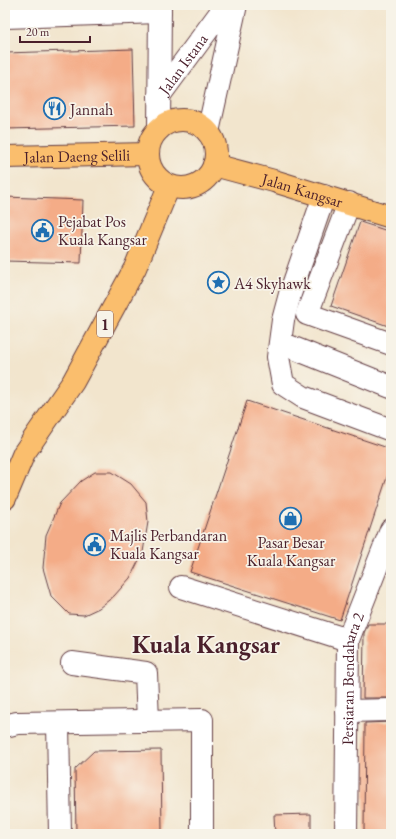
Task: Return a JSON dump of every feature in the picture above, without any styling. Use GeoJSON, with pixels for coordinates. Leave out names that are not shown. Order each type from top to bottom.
{"type":"FeatureCollection","features":[{"type":"Feature","properties":{"kind":"main road"},"geometry":{"type":"LineString","coordinates":[[178,121],[189,122],[208,132],[213,142],[215,154],[214,165],[209,175],[201,182],[191,187],[180,188],[169,186],[160,180],[153,173],[148,154],[151,141],[159,129],[168,123],[178,121]]}},
{"type":"Feature","properties":{"kind":"main road","name":"Jalan Daeng Selili"},"geometry":{"type":"LineString","coordinates":[[5,157],[148,154]]}},
{"type":"Feature","properties":{"kind":"main road","name":"Jalan Kangsar"},"geometry":{"type":"LineString","coordinates":[[214,165],[349,203],[391,217]]}},
{"type":"Feature","properties":{"kind":"main road","name":"1"},"geometry":{"type":"LineString","coordinates":[[5,498],[24,453],[73,382],[135,268],[169,186]]}},
{"type":"Feature","properties":{"kind":"main road"},"geometry":{"type":"LineString","coordinates":[[5,469],[24,453]]}},
{"type":"Feature","properties":{"kind":"street","name":"Jalan Istana"},"geometry":{"type":"LineString","coordinates":[[159,129],[160,96],[226,5]]}},
{"type":"Feature","properties":{"kind":"street","name":"Jalan Istana"},"geometry":{"type":"LineString","coordinates":[[208,132],[236,5]]}},
{"type":"Feature","properties":{"kind":"street"},"geometry":{"type":"LineString","coordinates":[[5,17],[160,9],[160,96]]}},
{"type":"Feature","properties":{"kind":"street"},"geometry":{"type":"LineString","coordinates":[[324,196],[290,294],[283,320],[278,357],[283,384],[303,397],[391,430]]}},
{"type":"Feature","properties":{"kind":"street"},"geometry":{"type":"LineString","coordinates":[[349,203],[306,314],[391,344]]}},
{"type":"Feature","properties":{"kind":"street"},"geometry":{"type":"LineString","coordinates":[[281,343],[391,387]]}},
{"type":"Feature","properties":{"kind":"street","name":"Persiaran Bendahara 2"},"geometry":{"type":"LineString","coordinates":[[346,834],[348,640],[391,530]]}},
{"type":"Feature","properties":{"kind":"street"},"geometry":{"type":"LineString","coordinates":[[181,587],[348,640]]}},
{"type":"Feature","properties":{"kind":"street"},"geometry":{"type":"LineString","coordinates":[[72,663],[146,673],[148,721]]}},
{"type":"Feature","properties":{"kind":"street"},"geometry":{"type":"LineString","coordinates":[[347,711],[391,710]]}},
{"type":"Feature","properties":{"kind":"street"},"geometry":{"type":"LineString","coordinates":[[9,722],[58,723],[202,720],[202,834]]}},
{"type":"Feature","properties":{"kind":"street"},"geometry":{"type":"LineString","coordinates":[[58,723],[60,834]]}},
{"type":"Feature","properties":{"kind":"building"},"geometry":{"type":"Polygon","coordinates":[[[133,49],[135,126],[5,129],[5,53],[133,49]]]}},
{"type":"Feature","properties":{"kind":"building","name":"Pejabat Pos Kuala Kangsar"},"geometry":{"type":"Polygon","coordinates":[[[5,197],[83,200],[81,263],[5,261],[5,197]]]}},
{"type":"Feature","properties":{"kind":"building"},"geometry":{"type":"Polygon","coordinates":[[[360,222],[391,232],[391,327],[331,306],[360,222]]]}},
{"type":"Feature","properties":{"kind":"building","name":"Pasar Besar Kuala Kangsar"},"geometry":{"type":"Polygon","coordinates":[[[247,401],[391,449],[391,465],[340,620],[190,572],[247,401]]]}},
{"type":"Feature","properties":{"kind":"building","name":"Majlis Perbandaran Kuala Kangsar"},"geometry":{"type":"Polygon","coordinates":[[[95,472],[112,472],[131,484],[146,502],[148,522],[143,552],[130,578],[114,596],[99,608],[84,615],[69,614],[51,596],[43,568],[46,535],[60,503],[81,481],[95,472]]]}},
{"type":"Feature","properties":{"kind":"building"},"geometry":{"type":"Polygon","coordinates":[[[368,624],[391,624],[391,698],[363,698],[364,633],[368,624]]]}},
{"type":"Feature","properties":{"kind":"building"},"geometry":{"type":"Polygon","coordinates":[[[391,722],[391,834],[364,834],[365,723],[391,722]]]}},
{"type":"Feature","properties":{"kind":"building"},"geometry":{"type":"Polygon","coordinates":[[[161,750],[162,834],[76,834],[75,769],[94,751],[161,750]]]}},
{"type":"Feature","properties":{"kind":"building"},"geometry":{"type":"Polygon","coordinates":[[[311,814],[311,834],[275,834],[274,815],[311,814]]]}},
{"type":"Feature","properties":{"kind":"place","name":"Jannah"},"geometry":{"type":"Point","coordinates":[55,109]}},
{"type":"Feature","properties":{"kind":"place","name":"Pejabat Pos Kuala Kangsar"},"geometry":{"type":"Point","coordinates":[43,230]}},
{"type":"Feature","properties":{"kind":"place","name":"A4 Skyhawk"},"geometry":{"type":"Point","coordinates":[219,283]}},
{"type":"Feature","properties":{"kind":"place","name":"Pasar Besar Kuala Kangsar"},"geometry":{"type":"Point","coordinates":[291,518]}},
{"type":"Feature","properties":{"kind":"place","name":"Majlis Perbandaran Kuala Kangsar"},"geometry":{"type":"Point","coordinates":[95,544]}},
{"type":"Feature","properties":{"kind":"district","name":"Kuala Kangsar"},"geometry":{"type":"Point","coordinates":[206,644]}}]}
